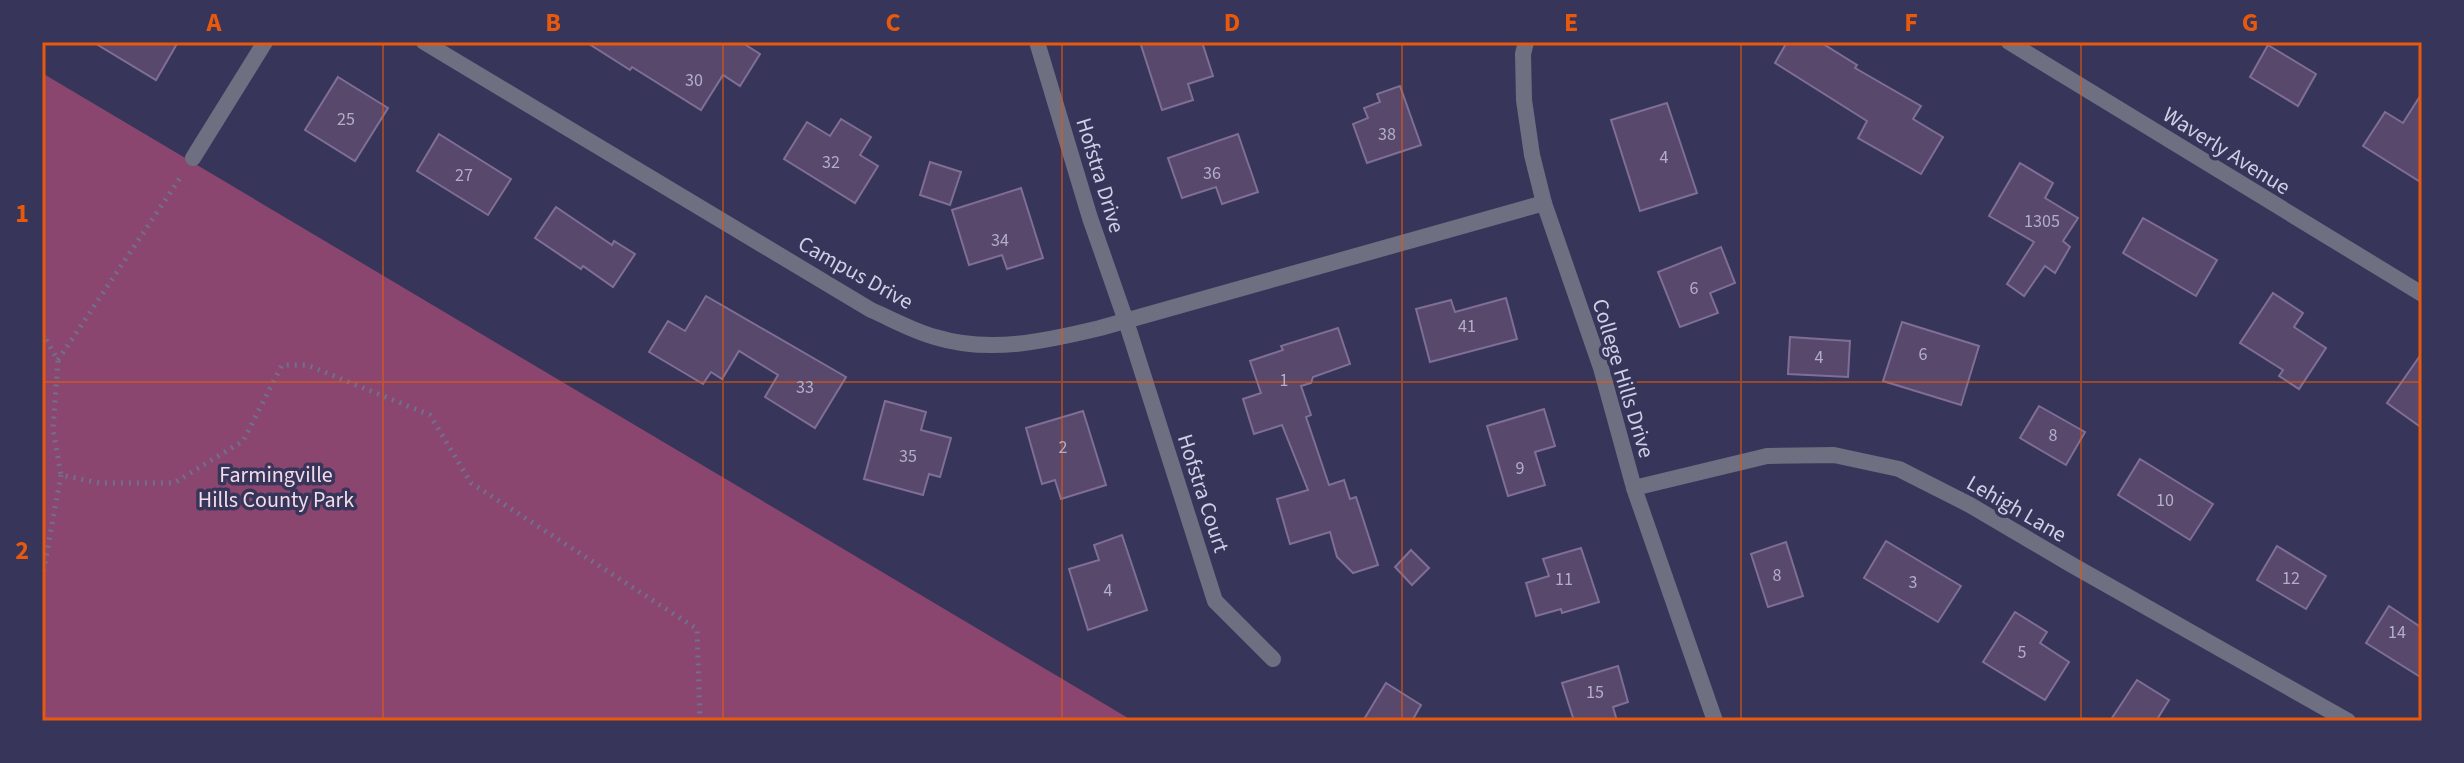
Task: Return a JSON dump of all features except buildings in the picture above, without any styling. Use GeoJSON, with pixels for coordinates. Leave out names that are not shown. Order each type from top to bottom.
{"type":"FeatureCollection","features":[{"type":"Feature","properties":{"kind":"street"},"geometry":{"type":"LineString","coordinates":[[193,158],[265,42]]}},
{"type":"Feature","properties":{"kind":"street","name":"Campus Drive"},"geometry":{"type":"LineString","coordinates":[[424,42],[871,310],[934,337],[981,347],[1045,341],[1126,321],[1544,203]]}},
{"type":"Feature","properties":{"kind":"street","name":"Hofstra Drive"},"geometry":{"type":"LineString","coordinates":[[1037,42],[1090,218],[1126,321]]}},
{"type":"Feature","properties":{"kind":"street","name":"College Hills Drive"},"geometry":{"type":"LineString","coordinates":[[1526,42],[1523,54],[1524,100],[1532,155],[1544,203],[1601,368],[1634,488],[1715,721]]}},
{"type":"Feature","properties":{"kind":"street","name":"Waverly Avenue"},"geometry":{"type":"LineString","coordinates":[[2009,42],[2422,294]]}},
{"type":"Feature","properties":{"kind":"street","name":"Hofstra Court"},"geometry":{"type":"LineString","coordinates":[[1126,321],[1215,601],[1273,659]]}},
{"type":"Feature","properties":{"kind":"street","name":"Lehigh Lane"},"geometry":{"type":"LineString","coordinates":[[1634,488],[1767,456],[1834,455],[1899,469],[1970,505],[2348,721]]}},
{"type":"Feature","properties":{"kind":"path"},"geometry":{"type":"LineString","coordinates":[[42,579],[61,475],[53,429],[58,360],[193,158]]}},
{"type":"Feature","properties":{"kind":"path"},"geometry":{"type":"LineString","coordinates":[[42,333],[58,360]]}},
{"type":"Feature","properties":{"kind":"path"},"geometry":{"type":"LineString","coordinates":[[61,475],[99,483],[174,483],[243,441],[282,365],[307,365],[430,415],[471,483],[697,629],[700,721]]}},
{"type":"Feature","properties":{"kind":"green space","name":"Farmingville Hills County Park"},"geometry":{"type":"Polygon","coordinates":[[[42,73],[1133,721],[42,721],[42,73]]]}}]}
